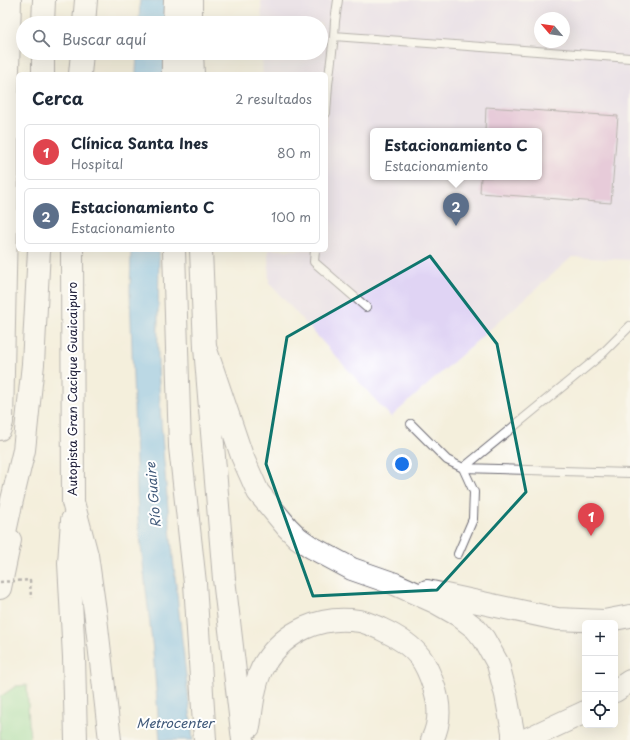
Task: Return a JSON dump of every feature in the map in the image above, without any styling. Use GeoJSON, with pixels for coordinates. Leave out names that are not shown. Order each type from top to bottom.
{"type":"FeatureCollection","features":[{"type":"Feature","properties":{"kind":"main road"},"geometry":{"type":"LineString","coordinates":[[0,429],[2,406],[10,0]]}},
{"type":"Feature","properties":{"kind":"main road"},"geometry":{"type":"LineString","coordinates":[[43,16],[44,0]]}},
{"type":"Feature","properties":{"kind":"main road"},"geometry":{"type":"LineString","coordinates":[[85,16],[86,0]]}},
{"type":"Feature","properties":{"kind":"main road"},"geometry":{"type":"LineString","coordinates":[[174,16],[175,0]]}},
{"type":"Feature","properties":{"kind":"main road"},"geometry":{"type":"LineString","coordinates":[[191,0],[191,16]]}},
{"type":"Feature","properties":{"kind":"main road"},"geometry":{"type":"LineString","coordinates":[[43,60],[43,72]]}},
{"type":"Feature","properties":{"kind":"main road"},"geometry":{"type":"LineString","coordinates":[[80,72],[81,60]]}},
{"type":"Feature","properties":{"kind":"main road"},"geometry":{"type":"LineString","coordinates":[[172,60],[173,72]]}},
{"type":"Feature","properties":{"kind":"main road"},"geometry":{"type":"LineString","coordinates":[[192,60],[193,72]]}},
{"type":"Feature","properties":{"kind":"main road"},"geometry":{"type":"LineString","coordinates":[[0,588],[14,522],[24,450],[33,364],[39,252]]}},
{"type":"Feature","properties":{"kind":"main road","name":"Autopista Gran Cacique Guaicaipuro"},"geometry":{"type":"LineString","coordinates":[[72,252],[73,502],[87,555],[110,740]]}},
{"type":"Feature","properties":{"kind":"main road"},"geometry":{"type":"LineString","coordinates":[[174,252],[180,447],[194,583],[205,740]]}},
{"type":"Feature","properties":{"kind":"main road"},"geometry":{"type":"LineString","coordinates":[[201,252],[205,347],[224,579],[243,740]]}},
{"type":"Feature","properties":{"kind":"main road"},"geometry":{"type":"LineString","coordinates":[[205,347],[242,456],[250,477],[258,492],[298,538],[324,555],[352,569],[395,584],[434,602],[458,615],[475,628],[484,639],[501,672],[512,725],[513,740]]}},
{"type":"Feature","properties":{"kind":"main road"},"geometry":{"type":"LineString","coordinates":[[0,555],[24,450]]}},
{"type":"Feature","properties":{"kind":"main road"},"geometry":{"type":"LineString","coordinates":[[73,502],[69,563],[74,657],[76,740]]}},
{"type":"Feature","properties":{"kind":"main road"},"geometry":{"type":"LineString","coordinates":[[395,584],[556,619],[604,622],[630,616]]}},
{"type":"Feature","properties":{"kind":"main road"},"geometry":{"type":"LineString","coordinates":[[246,740],[254,692],[264,664],[279,645],[295,632],[316,623],[335,619],[360,621],[391,634],[407,644],[420,658],[430,675],[436,692],[440,713],[436,732],[432,740]]}},
{"type":"Feature","properties":{"kind":"main road"},"geometry":{"type":"LineString","coordinates":[[618,689],[630,681]]}},
{"type":"Feature","properties":{"kind":"main road"},"geometry":{"type":"LineString","coordinates":[[525,740],[582,713]]}},
{"type":"Feature","properties":{"kind":"lane"},"geometry":{"type":"LineString","coordinates":[[328,85],[338,0]]}},
{"type":"Feature","properties":{"kind":"lane"},"geometry":{"type":"LineString","coordinates":[[334,36],[630,58]]}},
{"type":"Feature","properties":{"kind":"lane"},"geometry":{"type":"LineString","coordinates":[[315,252],[314,262],[366,307]]}},
{"type":"Feature","properties":{"kind":"lane"},"geometry":{"type":"LineString","coordinates":[[463,468],[601,354],[630,326]]}},
{"type":"Feature","properties":{"kind":"lane"},"geometry":{"type":"LineString","coordinates":[[411,424],[447,460],[463,468],[630,473]]}},
{"type":"Feature","properties":{"kind":"lane"},"geometry":{"type":"LineString","coordinates":[[458,554],[473,520],[474,492],[463,468]]}},
{"type":"Feature","properties":{"kind":"path"},"geometry":{"type":"LineString","coordinates":[[0,582],[30,580],[30,598]]}},
{"type":"Feature","properties":{"kind":"highlighted area"},"geometry":{"type":"Polygon","coordinates":[[[430,256],[497,344],[526,492],[437,590],[313,596],[266,464],[287,337],[430,256]]]}},
{"type":"Feature","properties":{"kind":"shaded area"},"geometry":{"type":"Polygon","coordinates":[[[261,0],[630,0],[630,260],[572,257],[391,417],[269,283],[268,252],[328,252],[328,72],[263,72],[262,60],[328,60],[328,16],[262,16],[261,0]]]}},
{"type":"Feature","properties":{"kind":"green space"},"geometry":{"type":"Polygon","coordinates":[[[27,685],[30,740],[0,740],[0,697],[16,686],[27,685]]]}},
{"type":"Feature","properties":{"kind":"water"},"geometry":{"type":"Polygon","coordinates":[[[140,0],[167,0],[166,16],[139,16],[140,0]]]}},
{"type":"Feature","properties":{"kind":"water"},"geometry":{"type":"Polygon","coordinates":[[[137,60],[165,60],[164,72],[136,72],[137,60]]]}},
{"type":"Feature","properties":{"kind":"water","name":"Metrocenter"},"geometry":{"type":"Polygon","coordinates":[[[131,252],[159,252],[158,365],[160,412],[172,553],[193,740],[160,740],[153,651],[138,520],[130,292],[131,252]]]}},
{"type":"Feature","properties":{"kind":"building"},"geometry":{"type":"Polygon","coordinates":[[[486,107],[618,116],[611,203],[480,193],[481,180],[542,180],[542,128],[485,128],[486,107]]]}},
{"type":"Feature","properties":{"kind":"place","name":"Estacionamiento C"},"geometry":{"type":"Point","coordinates":[456,226]}},
{"type":"Feature","properties":{"kind":"place","name":"Clínica Santa Ines"},"geometry":{"type":"Point","coordinates":[591,536]}},
{"type":"Feature","properties":{"kind":"water label","name":"Río Guaire"},"geometry":{"type":"Point","coordinates":[153,495]}}]}
